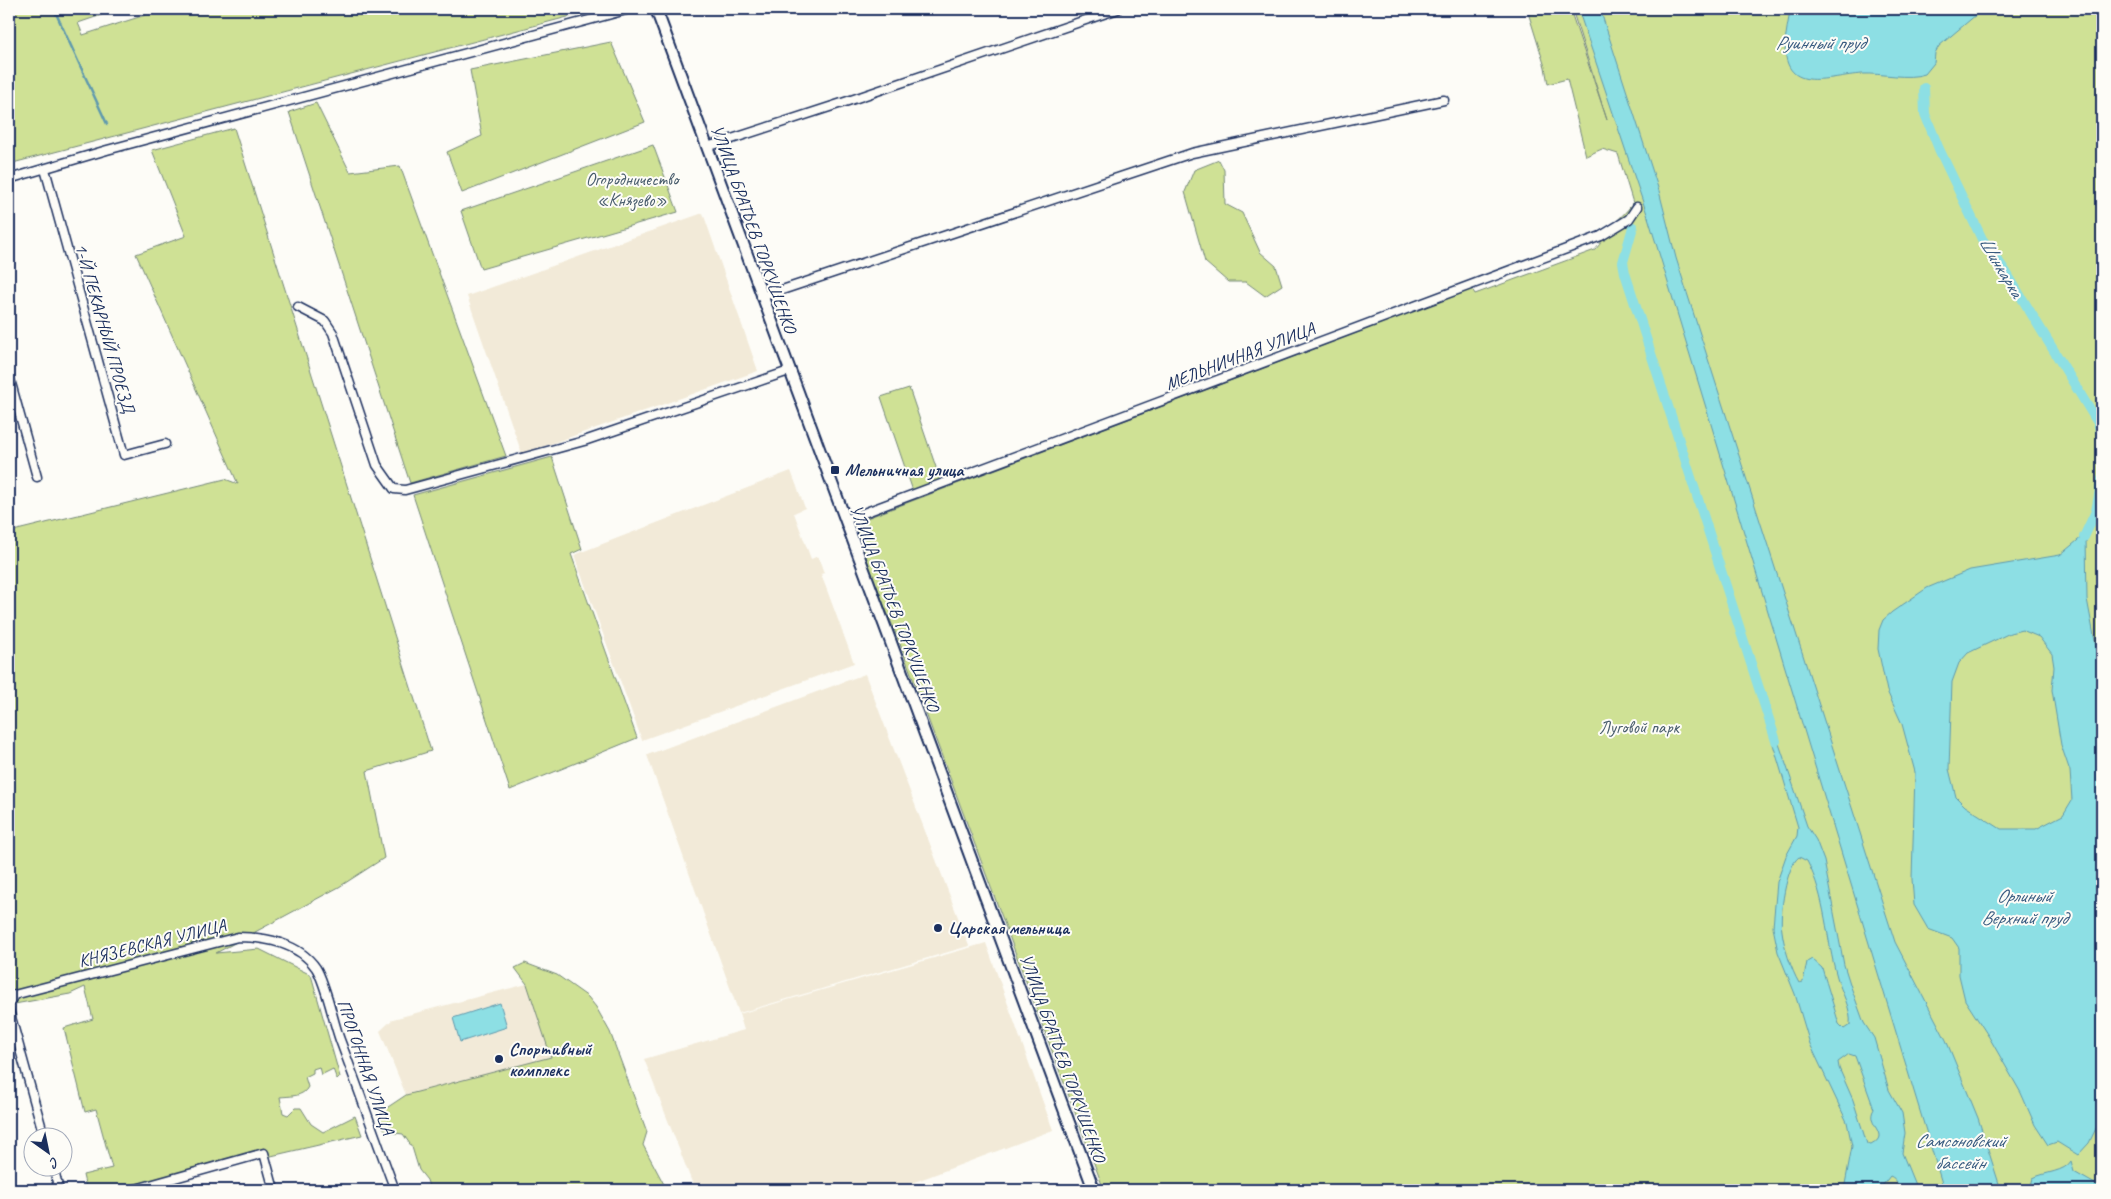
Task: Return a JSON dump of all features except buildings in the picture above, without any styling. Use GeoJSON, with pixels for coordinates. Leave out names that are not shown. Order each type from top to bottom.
{"type":"FeatureCollection","features":[{"type":"Feature","properties":{"kind":"street"},"geometry":{"type":"LineString","coordinates":[[9,180],[630,9]]}},
{"type":"Feature","properties":{"kind":"street","name":"УЛИЦА БРАТЬЕВ ГОРКУШЕНКО"},"geometry":{"type":"LineString","coordinates":[[656,9],[761,297],[1094,1190]]}},
{"type":"Feature","properties":{"kind":"street"},"geometry":{"type":"LineString","coordinates":[[707,146],[848,101],[1118,9]]}},
{"type":"Feature","properties":{"kind":"street"},"geometry":{"type":"LineString","coordinates":[[761,297],[1192,153],[1444,100]]}},
{"type":"Feature","properties":{"kind":"street","name":"1-Й ПЕКАРНЫЙ ПРОЕЗД"},"geometry":{"type":"LineString","coordinates":[[45,169],[124,455],[165,444]]}},
{"type":"Feature","properties":{"kind":"street","name":"МЕЛЬНИЧНАЯ УЛИЦА"},"geometry":{"type":"LineString","coordinates":[[845,520],[1601,236],[1629,219],[1637,207]]}},
{"type":"Feature","properties":{"kind":"street"},"geometry":{"type":"LineString","coordinates":[[298,307],[325,321],[333,333],[377,465],[394,489],[405,490],[584,442],[789,371]]}},
{"type":"Feature","properties":{"kind":"street"},"geometry":{"type":"LineString","coordinates":[[9,376],[37,477]]}},
{"type":"Feature","properties":{"kind":"street","name":"КНЯЗЕВСКАЯ УЛИЦА"},"geometry":{"type":"LineString","coordinates":[[9,1004],[14,995],[165,954],[238,937],[262,937],[284,944],[305,957]]}},
{"type":"Feature","properties":{"kind":"street","name":"ПРОГОННАЯ УЛИЦА"},"geometry":{"type":"LineString","coordinates":[[305,957],[316,969],[340,1040],[352,1067],[362,1105],[395,1190]]}},
{"type":"Feature","properties":{"kind":"street"},"geometry":{"type":"LineString","coordinates":[[9,1010],[41,1126]]}},
{"type":"Feature","properties":{"kind":"street"},"geometry":{"type":"LineString","coordinates":[[132,1190],[159,1187],[264,1153],[274,1190]]}},
{"type":"Feature","properties":{"kind":"street"},"geometry":{"type":"LineString","coordinates":[[56,1176],[59,1190]]}},
{"type":"Feature","properties":{"kind":"shaded area"},"geometry":{"type":"Polygon","coordinates":[[[703,213],[758,371],[522,454],[467,296],[703,213]]]}},
{"type":"Feature","properties":{"kind":"shaded area"},"geometry":{"type":"Polygon","coordinates":[[[791,471],[805,508],[794,513],[811,559],[818,556],[824,573],[821,574],[854,663],[642,740],[574,555],[791,471]]]}},
{"type":"Feature","properties":{"kind":"shaded area"},"geometry":{"type":"Polygon","coordinates":[[[865,674],[969,946],[739,1013],[647,755],[865,674]]]}},
{"type":"Feature","properties":{"kind":"shaded area"},"geometry":{"type":"Polygon","coordinates":[[[986,943],[1053,1130],[893,1190],[695,1190],[644,1059],[744,1030],[739,1014],[986,943]]]}},
{"type":"Feature","properties":{"kind":"shaded area"},"geometry":{"type":"Polygon","coordinates":[[[527,984],[551,1057],[406,1095],[380,1031],[393,1019],[527,984]]]}},
{"type":"Feature","properties":{"kind":"green space"},"geometry":{"type":"Polygon","coordinates":[[[9,9],[119,9],[78,23],[83,35],[164,9],[598,9],[9,164],[9,9]]]}},
{"type":"Feature","properties":{"kind":"green space","name":"Луговой парк"},"geometry":{"type":"Polygon","coordinates":[[[1527,9],[1570,9],[1607,120],[1572,9],[2102,9],[2102,1190],[1104,1190],[900,644],[851,524],[1472,289],[1475,294],[1595,250],[1611,227],[1633,203],[1618,154],[1602,149],[1586,156],[1567,79],[1548,84],[1545,67],[1527,9]]]}},
{"type":"Feature","properties":{"kind":"green space"},"geometry":{"type":"Polygon","coordinates":[[[611,42],[645,122],[462,193],[447,152],[482,136],[470,70],[611,42]]]}},
{"type":"Feature","properties":{"kind":"green space"},"geometry":{"type":"Polygon","coordinates":[[[316,103],[350,172],[400,166],[506,456],[410,483],[289,112],[316,103]]]}},
{"type":"Feature","properties":{"kind":"green space"},"geometry":{"type":"Polygon","coordinates":[[[234,128],[431,751],[367,771],[384,858],[339,887],[216,953],[259,949],[311,975],[340,1077],[337,1080],[333,1069],[321,1075],[319,1067],[313,1069],[313,1073],[305,1077],[308,1087],[303,1093],[280,1097],[283,1113],[288,1115],[295,1108],[301,1108],[311,1124],[323,1132],[355,1116],[362,1135],[124,1190],[77,1190],[86,1188],[83,1175],[112,1168],[96,1109],[85,1112],[64,1028],[93,1019],[85,987],[70,994],[9,1005],[9,532],[225,479],[238,484],[136,254],[186,236],[152,150],[234,128]]]}},
{"type":"Feature","properties":{"kind":"green space","name":"Огородничество «Князево»"},"geometry":{"type":"Polygon","coordinates":[[[653,145],[678,212],[481,269],[461,211],[653,145]]]}},
{"type":"Feature","properties":{"kind":"green space"},"geometry":{"type":"Polygon","coordinates":[[[1219,160],[1224,170],[1225,204],[1242,213],[1260,252],[1276,266],[1282,285],[1265,296],[1246,282],[1228,282],[1205,262],[1185,192],[1194,170],[1219,160]]]}},
{"type":"Feature","properties":{"kind":"green space"},"geometry":{"type":"Polygon","coordinates":[[[909,388],[941,482],[913,491],[881,397],[909,388]]]}},
{"type":"Feature","properties":{"kind":"green space"},"geometry":{"type":"Polygon","coordinates":[[[552,457],[582,549],[571,554],[637,738],[510,790],[413,495],[552,457]]]}},
{"type":"Feature","properties":{"kind":"green space"},"geometry":{"type":"Polygon","coordinates":[[[525,963],[557,975],[588,997],[596,1007],[610,1032],[647,1132],[643,1145],[667,1190],[654,1190],[652,1184],[632,1190],[430,1190],[427,1180],[419,1170],[412,1147],[403,1134],[387,1132],[379,1122],[379,1113],[406,1095],[551,1057],[527,984],[515,968],[525,963]]]}},
{"type":"Feature","properties":{"kind":"water","name":"Самсоновский бассейн"},"geometry":{"type":"Polygon","coordinates":[[[1578,9],[1600,9],[1659,191],[1676,258],[1700,334],[1895,942],[1946,1040],[1978,1118],[2001,1190],[1944,1190],[1648,217],[1578,9]]]}},
{"type":"Feature","properties":{"kind":"water","name":"Руинный пруд"},"geometry":{"type":"Polygon","coordinates":[[[1790,9],[1983,9],[1939,46],[1935,53],[1934,63],[1925,74],[1902,76],[1862,74],[1812,79],[1801,77],[1793,72],[1787,62],[1785,42],[1790,9]]]}},
{"type":"Feature","properties":{"kind":"water","name":"Орлиный Верхний пруд"},"geometry":{"type":"Polygon","coordinates":[[[2083,536],[2086,537],[2087,599],[2102,678],[2102,1116],[2089,1143],[2078,1155],[2057,1142],[2048,1145],[2035,1125],[2021,1093],[1989,1037],[1965,1000],[1959,975],[1959,948],[1952,938],[1928,929],[1914,905],[1912,879],[1915,772],[1902,724],[1887,691],[1878,649],[1879,630],[1883,620],[1927,588],[1970,570],[2060,555],[2083,536]],[[2022,630],[2010,633],[1968,653],[1959,663],[1952,682],[1949,769],[1956,797],[1965,806],[2001,829],[2036,829],[2063,815],[2072,800],[2070,771],[2061,745],[2052,690],[2054,667],[2052,654],[2039,637],[2022,630]]]}},
{"type":"Feature","properties":{"kind":"water"},"geometry":{"type":"Polygon","coordinates":[[[1774,729],[1807,826],[1816,840],[1824,861],[1844,965],[1864,1023],[1874,1038],[1889,1090],[1902,1113],[1905,1133],[1902,1153],[1917,1190],[1897,1190],[1894,1178],[1890,1176],[1879,1190],[1844,1190],[1852,1146],[1847,1122],[1810,1044],[1795,994],[1778,952],[1773,927],[1777,882],[1786,856],[1797,836],[1798,827],[1769,731],[1774,729]],[[1799,857],[1790,870],[1783,903],[1781,924],[1786,951],[1799,983],[1803,982],[1807,962],[1812,959],[1822,968],[1839,1024],[1844,1029],[1850,1025],[1849,1013],[1833,963],[1822,904],[1807,861],[1799,857]],[[1849,1054],[1838,1062],[1839,1068],[1853,1100],[1867,1144],[1871,1145],[1879,1137],[1879,1133],[1872,1120],[1874,1109],[1855,1056],[1849,1054]]]}},
{"type":"Feature","properties":{"kind":"water"},"geometry":{"type":"Polygon","coordinates":[[[500,1003],[507,1027],[460,1042],[453,1018],[500,1003]]]}},
{"type":"Feature","properties":{"kind":"water"},"geometry":{"type":"Polygon","coordinates":[[[2071,1161],[2074,1172],[2102,1188],[2102,1190],[2030,1190],[2033,1178],[2060,1170],[2071,1161]]]}},
{"type":"Feature","properties":{"kind":"waterway"},"geometry":{"type":"LineString","coordinates":[[54,9],[107,124]]}},
{"type":"Feature","properties":{"kind":"waterway","name":"Шинкарка"},"geometry":{"type":"LineString","coordinates":[[1924,88],[1925,114],[1939,149],[1982,239],[2006,272],[2098,423],[2102,436]]}},
{"type":"Feature","properties":{"kind":"waterway"},"geometry":{"type":"LineString","coordinates":[[1633,227],[1623,262],[1625,273],[1776,741]]}},
{"type":"Feature","properties":{"kind":"waterway","name":"Шинкарка"},"geometry":{"type":"LineString","coordinates":[[2084,537],[2096,511],[2102,479]]}},
{"type":"Feature","properties":{"kind":"place","name":"Мельничная улица"},"geometry":{"type":"Point","coordinates":[835,470]}},
{"type":"Feature","properties":{"kind":"place","name":"Царская мельница"},"geometry":{"type":"Point","coordinates":[938,928]}},
{"type":"Feature","properties":{"kind":"place","name":"Спортивный комплекс"},"geometry":{"type":"Point","coordinates":[499,1059]}}]}
